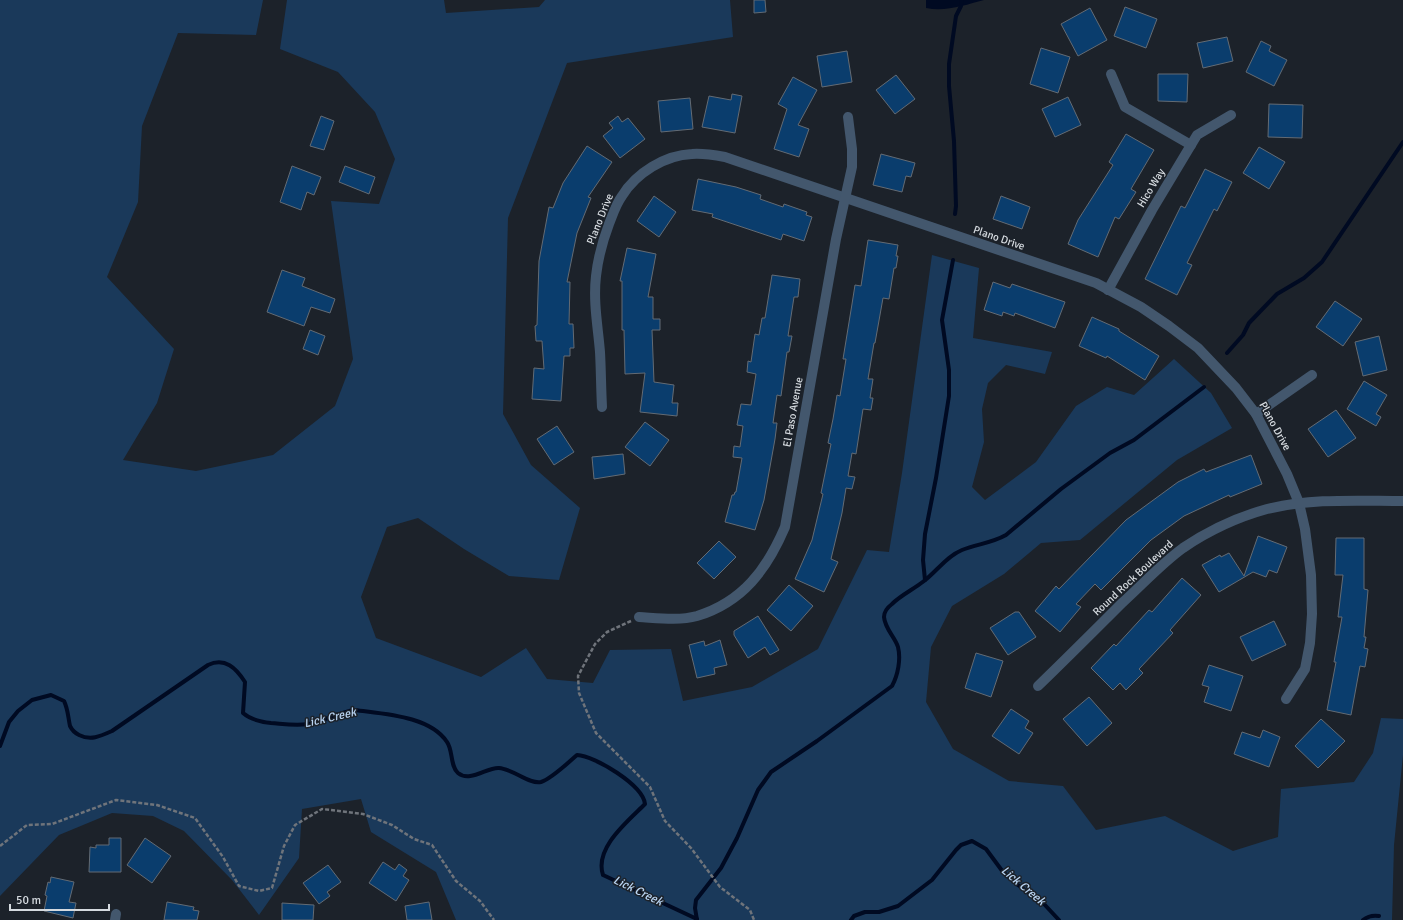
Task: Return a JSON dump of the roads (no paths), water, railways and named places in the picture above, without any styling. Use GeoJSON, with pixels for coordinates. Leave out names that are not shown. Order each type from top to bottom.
{"type":"FeatureCollection","features":[{"type":"Feature","properties":{"kind":"street"},"geometry":{"type":"LineString","coordinates":[[1111,74],[1125,107],[1191,145]]}},
{"type":"Feature","properties":{"kind":"street","name":"Hico Way"},"geometry":{"type":"LineString","coordinates":[[1108,290],[1152,210],[1197,135],[1231,115]]}},
{"type":"Feature","properties":{"kind":"street","name":"El Paso Avenue"},"geometry":{"type":"LineString","coordinates":[[639,617],[668,619],[696,616],[717,607],[738,595],[753,582],[776,548],[785,527],[819,335],[852,166],[852,149],[848,117]]}},
{"type":"Feature","properties":{"kind":"street","name":"Plano Drive"},"geometry":{"type":"LineString","coordinates":[[602,407],[600,353],[595,303],[596,277],[600,254],[612,216],[622,195],[632,182],[642,174],[670,158],[691,154],[711,154],[725,157],[1096,284],[1141,307],[1198,348],[1236,388],[1256,414],[1287,474],[1299,503],[1305,528],[1311,575],[1312,614],[1310,643],[1305,669],[1286,699]]}},
{"type":"Feature","properties":{"kind":"street"},"geometry":{"type":"LineString","coordinates":[[1256,414],[1312,375]]}},
{"type":"Feature","properties":{"kind":"street","name":"Round Rock Boulevard"},"geometry":{"type":"LineString","coordinates":[[1038,686],[1154,573],[1183,548],[1210,532],[1236,520],[1267,509],[1299,503],[1326,501],[1403,501]]}},
{"type":"Feature","properties":{"kind":"waterway"},"geometry":{"type":"LineString","coordinates":[[955,214],[954,141],[949,86],[949,64],[956,16],[962,0]]}},
{"type":"Feature","properties":{"kind":"waterway"},"geometry":{"type":"LineString","coordinates":[[1227,353],[1243,335],[1249,323],[1277,294],[1304,278],[1322,262],[1403,142]]}},
{"type":"Feature","properties":{"kind":"waterway"},"geometry":{"type":"LineString","coordinates":[[925,580],[923,560],[925,534],[936,478],[949,396],[949,370],[942,320],[953,260]]}},
{"type":"Feature","properties":{"kind":"waterway"},"geometry":{"type":"LineString","coordinates":[[697,920],[695,908],[696,900],[721,868],[737,838],[758,790],[771,772],[817,741],[892,686],[897,672],[899,657],[897,643],[885,621],[884,617],[886,610],[899,598],[924,581],[957,553],[1006,535],[1061,489],[1110,453],[1134,440],[1204,387]]}},
{"type":"Feature","properties":{"kind":"waterway","name":"Lick Creek"},"geometry":{"type":"LineString","coordinates":[[0,746],[9,722],[18,711],[32,700],[51,695],[64,701],[70,726],[73,730],[83,737],[92,738],[112,731],[208,665],[220,662],[225,663],[234,668],[245,682],[243,713],[253,719],[267,723],[303,725],[355,710],[406,718],[430,727],[439,733],[449,745],[455,770],[463,776],[473,776],[494,768],[499,768],[510,771],[532,781],[541,782],[555,774],[577,755],[595,760],[627,780],[636,788],[642,796],[645,804],[622,827],[608,845],[603,855],[603,875],[697,919]]}},
{"type":"Feature","properties":{"kind":"waterway","name":"Lick Creek"},"geometry":{"type":"LineString","coordinates":[[851,920],[854,916],[865,912],[879,912],[898,906],[932,880],[961,845],[972,841],[986,849],[1003,872],[1044,904],[1059,920]]}},
{"type":"Feature","properties":{"kind":"waterway","name":"Lick Creek"},"geometry":{"type":"LineString","coordinates":[[1363,920],[1371,916],[1379,916]]}}]}
